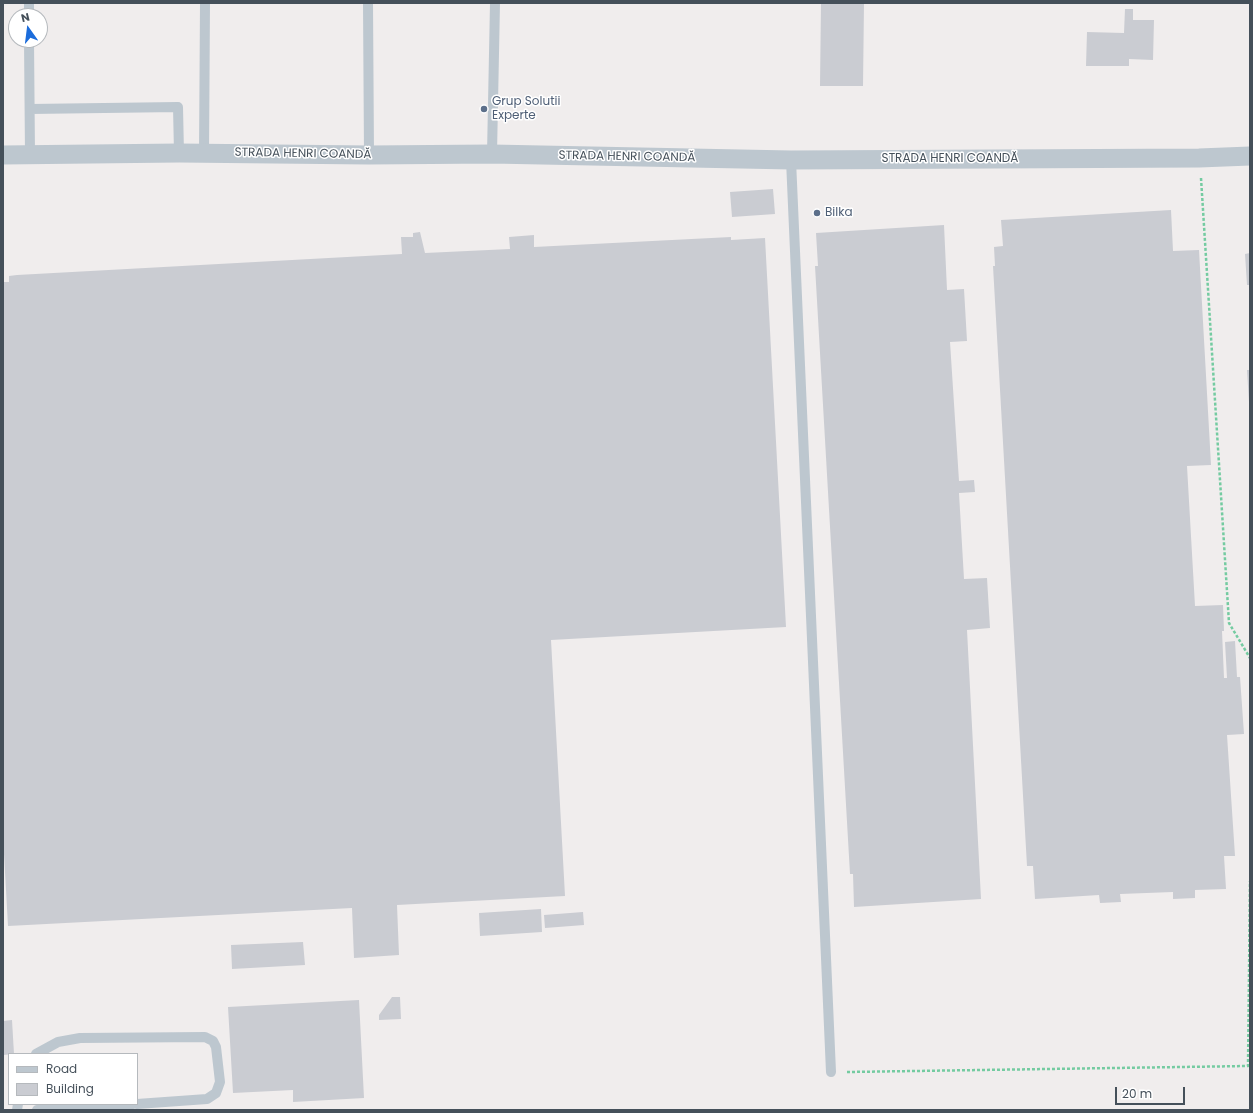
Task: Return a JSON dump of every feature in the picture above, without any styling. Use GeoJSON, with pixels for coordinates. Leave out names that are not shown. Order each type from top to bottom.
{"type":"FeatureCollection","features":[{"type":"Feature","properties":{"kind":"street","name":"STRADA HENRI COANDĂ"},"geometry":{"type":"LineString","coordinates":[[3,155],[179,153],[369,155],[492,154],[791,160],[1199,158],[1250,156]]}},
{"type":"Feature","properties":{"kind":"lane"},"geometry":{"type":"LineString","coordinates":[[204,3],[204,153]]}},
{"type":"Feature","properties":{"kind":"lane"},"geometry":{"type":"LineString","coordinates":[[368,3],[369,155]]}},
{"type":"Feature","properties":{"kind":"lane"},"geometry":{"type":"LineString","coordinates":[[492,154],[495,3]]}},
{"type":"Feature","properties":{"kind":"lane"},"geometry":{"type":"LineString","coordinates":[[29,48],[30,155]]}},
{"type":"Feature","properties":{"kind":"lane"},"geometry":{"type":"LineString","coordinates":[[30,109],[178,107],[179,153]]}},
{"type":"Feature","properties":{"kind":"lane"},"geometry":{"type":"LineString","coordinates":[[791,160],[832,1072]]}},
{"type":"Feature","properties":{"kind":"lane"},"geometry":{"type":"LineString","coordinates":[[38,1053],[58,1042],[80,1038],[205,1038],[213,1041],[216,1047],[220,1082],[216,1093],[207,1099],[138,1104]]}},
{"type":"Feature","properties":{"kind":"lane"},"geometry":{"type":"LineString","coordinates":[[37,1110],[117,1105]]}},
{"type":"Feature","properties":{"kind":"path"},"geometry":{"type":"LineString","coordinates":[[1199,158],[1229,623],[1250,658]]}},
{"type":"Feature","properties":{"kind":"path"},"geometry":{"type":"LineString","coordinates":[[832,1072],[1248,1066],[1250,881]]}},
{"type":"Feature","properties":{"kind":"building"},"geometry":{"type":"Polygon","coordinates":[[[821,3],[864,3],[863,86],[820,86],[821,3]]]}},
{"type":"Feature","properties":{"kind":"building"},"geometry":{"type":"Polygon","coordinates":[[[1125,9],[1133,9],[1133,20],[1154,20],[1153,60],[1129,59],[1129,66],[1086,66],[1087,32],[1124,33],[1125,9]]]}},
{"type":"Feature","properties":{"kind":"building"},"geometry":{"type":"Polygon","coordinates":[[[773,189],[775,214],[732,217],[730,192],[773,189]]]}},
{"type":"Feature","properties":{"kind":"building"},"geometry":{"type":"Polygon","coordinates":[[[1171,210],[1173,251],[1199,250],[1211,465],[1187,466],[1195,606],[1223,605],[1224,631],[1222,631],[1224,678],[1227,678],[1225,642],[1235,641],[1237,677],[1240,677],[1244,734],[1227,735],[1235,856],[1224,856],[1226,889],[1195,890],[1195,898],[1173,899],[1173,892],[1120,894],[1121,902],[1100,903],[1099,895],[1035,899],[1033,866],[1027,866],[993,266],[995,266],[994,247],[1003,246],[1001,220],[1171,210]]]}},
{"type":"Feature","properties":{"kind":"building"},"geometry":{"type":"Polygon","coordinates":[[[944,225],[947,290],[964,289],[967,341],[950,342],[959,481],[974,480],[975,492],[959,493],[964,579],[987,578],[990,628],[967,630],[981,899],[854,907],[853,874],[850,874],[815,266],[818,266],[816,233],[944,225]]]}},
{"type":"Feature","properties":{"kind":"building"},"geometry":{"type":"Polygon","coordinates":[[[420,232],[425,253],[510,249],[509,237],[534,235],[534,247],[731,237],[731,240],[765,238],[786,627],[551,640],[565,896],[397,905],[399,955],[354,958],[352,908],[8,926],[3,836],[3,282],[9,282],[9,276],[17,275],[402,254],[401,237],[413,237],[413,233],[420,232]]]}},
{"type":"Feature","properties":{"kind":"building"},"geometry":{"type":"Polygon","coordinates":[[[1250,253],[1250,285],[1247,285],[1245,254],[1250,253]]]}},
{"type":"Feature","properties":{"kind":"building"},"geometry":{"type":"Polygon","coordinates":[[[1247,370],[1250,370],[1250,402],[1249,402],[1247,370]]]}},
{"type":"Feature","properties":{"kind":"building"},"geometry":{"type":"Polygon","coordinates":[[[541,909],[542,932],[480,936],[479,913],[541,909]]]}},
{"type":"Feature","properties":{"kind":"building"},"geometry":{"type":"Polygon","coordinates":[[[583,912],[584,925],[545,928],[544,915],[583,912]]]}},
{"type":"Feature","properties":{"kind":"building"},"geometry":{"type":"Polygon","coordinates":[[[303,942],[305,965],[232,969],[231,945],[303,942]]]}},
{"type":"Feature","properties":{"kind":"building"},"geometry":{"type":"Polygon","coordinates":[[[392,997],[400,997],[401,1019],[379,1020],[379,1015],[392,997]]]}},
{"type":"Feature","properties":{"kind":"building"},"geometry":{"type":"Polygon","coordinates":[[[359,1000],[364,1098],[293,1102],[293,1090],[233,1093],[228,1007],[359,1000]]]}},
{"type":"Feature","properties":{"kind":"building"},"geometry":{"type":"Polygon","coordinates":[[[12,1020],[14,1053],[3,1055],[3,1021],[12,1020]]]}},
{"type":"Feature","properties":{"kind":"place","name":"Grup Solutii Experte"},"geometry":{"type":"Point","coordinates":[484,109]}},
{"type":"Feature","properties":{"kind":"place","name":"Bilka"},"geometry":{"type":"Point","coordinates":[817,213]}}]}
